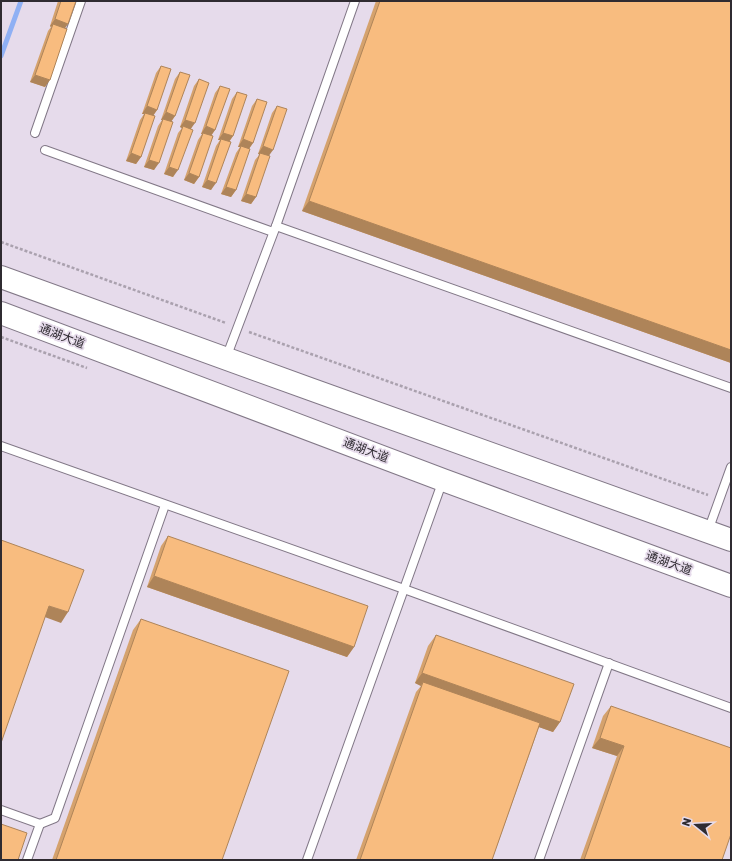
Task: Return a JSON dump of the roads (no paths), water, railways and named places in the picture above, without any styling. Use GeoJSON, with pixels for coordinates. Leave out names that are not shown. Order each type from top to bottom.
{"type":"FeatureCollection","features":[{"type":"Feature","properties":{"kind":"main road"},"geometry":{"type":"LineString","coordinates":[[1,277],[731,540]]}},
{"type":"Feature","properties":{"kind":"main road","name":"通湖大道"},"geometry":{"type":"LineString","coordinates":[[1,313],[443,480],[731,586]]}},
{"type":"Feature","properties":{"kind":"lane"},"geometry":{"type":"LineString","coordinates":[[35,133],[81,1]]}},
{"type":"Feature","properties":{"kind":"lane"},"geometry":{"type":"LineString","coordinates":[[226,359],[355,1]]}},
{"type":"Feature","properties":{"kind":"lane"},"geometry":{"type":"LineString","coordinates":[[45,150],[731,388]]}},
{"type":"Feature","properties":{"kind":"lane"},"geometry":{"type":"LineString","coordinates":[[1,446],[404,589],[731,708]]}},
{"type":"Feature","properties":{"kind":"lane"},"geometry":{"type":"LineString","coordinates":[[708,532],[731,467]]}},
{"type":"Feature","properties":{"kind":"lane"},"geometry":{"type":"LineString","coordinates":[[307,860],[443,480]]}},
{"type":"Feature","properties":{"kind":"lane"},"geometry":{"type":"LineString","coordinates":[[1,810],[40,824],[55,818],[165,505]]}},
{"type":"Feature","properties":{"kind":"lane"},"geometry":{"type":"LineString","coordinates":[[539,860],[609,663]]}},
{"type":"Feature","properties":{"kind":"lane"},"geometry":{"type":"LineString","coordinates":[[27,860],[40,824]]}},
{"type":"Feature","properties":{"kind":"waterway"},"geometry":{"type":"LineString","coordinates":[[1,56],[21,1]]}}]}
